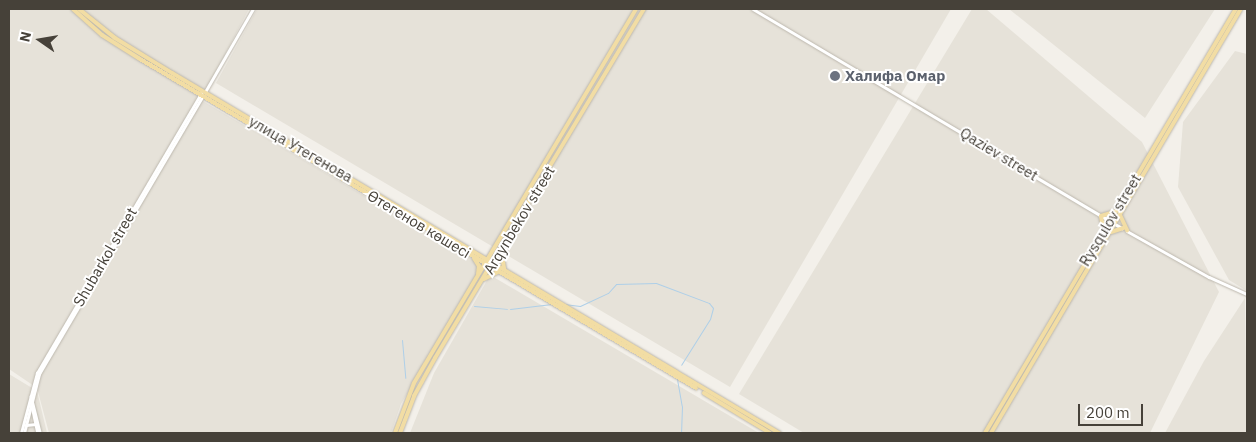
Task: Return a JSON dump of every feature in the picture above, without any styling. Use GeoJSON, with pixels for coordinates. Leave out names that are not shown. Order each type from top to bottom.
{"type":"FeatureCollection","features":[{"type":"Feature","properties":{"kind":"main road","name":"Өтегенов көшесі"},"geometry":{"type":"LineString","coordinates":[[73,9],[102,35],[140,61],[178,83],[203,93],[235,117],[305,155],[340,178],[472,253],[499,272],[779,433]]}},
{"type":"Feature","properties":{"kind":"main road"},"geometry":{"type":"LineString","coordinates":[[79,9],[115,38],[203,93]]}},
{"type":"Feature","properties":{"kind":"main road","name":"Arqynbekov street"},"geometry":{"type":"LineString","coordinates":[[396,433],[408,394],[482,280],[489,264],[636,9]]}},
{"type":"Feature","properties":{"kind":"main road","name":"Arqynbekov street"},"geometry":{"type":"LineString","coordinates":[[499,247],[644,9]]}},
{"type":"Feature","properties":{"kind":"main road","name":"Rysqulov street"},"geometry":{"type":"LineString","coordinates":[[1192,88],[1236,9]]}},
{"type":"Feature","properties":{"kind":"main road","name":"Rysqulov street"},"geometry":{"type":"LineString","coordinates":[[985,433],[1116,211],[1241,9]]}},
{"type":"Feature","properties":{"kind":"main road","name":"улица Утегенова"},"geometry":{"type":"LineString","coordinates":[[218,104],[472,253]]}},
{"type":"Feature","properties":{"kind":"main road","name":"Rysqulov street"},"geometry":{"type":"LineString","coordinates":[[991,433],[1120,215],[1155,150]]}},
{"type":"Feature","properties":{"kind":"main road"},"geometry":{"type":"LineString","coordinates":[[340,178],[342,183]]}},
{"type":"Feature","properties":{"kind":"main road"},"geometry":{"type":"LineString","coordinates":[[1104,232],[1100,216],[1116,211]]}},
{"type":"Feature","properties":{"kind":"main road"},"geometry":{"type":"LineString","coordinates":[[1107,236],[1125,229],[1120,215]]}},
{"type":"Feature","properties":{"kind":"main road"},"geometry":{"type":"LineString","coordinates":[[472,253],[488,254],[499,247],[502,265],[507,272]]}},
{"type":"Feature","properties":{"kind":"main road"},"geometry":{"type":"LineString","coordinates":[[472,253],[479,266],[476,280]]}},
{"type":"Feature","properties":{"kind":"main road"},"geometry":{"type":"LineString","coordinates":[[489,264],[507,272]]}},
{"type":"Feature","properties":{"kind":"main road","name":"Arqynbekov street"},"geometry":{"type":"LineString","coordinates":[[400,433],[414,396],[476,280],[489,264]]}},
{"type":"Feature","properties":{"kind":"main road"},"geometry":{"type":"LineString","coordinates":[[482,280],[499,272]]}},
{"type":"Feature","properties":{"kind":"main road","name":"Өтегенов көшесі"},"geometry":{"type":"LineString","coordinates":[[507,272],[553,298],[770,433]]}},
{"type":"Feature","properties":{"kind":"street","name":"Shubarkol street"},"geometry":{"type":"LineString","coordinates":[[23,433],[30,393],[37,373],[253,9]]}},
{"type":"Feature","properties":{"kind":"street","name":"Qaziev street"},"geometry":{"type":"LineString","coordinates":[[753,9],[1100,216],[1209,277],[1247,294]]}},
{"type":"Feature","properties":{"kind":"street","name":"Shubarkol street"},"geometry":{"type":"LineString","coordinates":[[23,433],[30,393]]}},
{"type":"Feature","properties":{"kind":"street"},"geometry":{"type":"LineString","coordinates":[[30,393],[39,433]]}},
{"type":"Feature","properties":{"kind":"street"},"geometry":{"type":"LineString","coordinates":[[30,393],[39,433]]}},
{"type":"Feature","properties":{"kind":"street"},"geometry":{"type":"LineString","coordinates":[[25,429],[29,422],[36,424]]}},
{"type":"Feature","properties":{"kind":"shaded area"},"geometry":{"type":"Polygon","coordinates":[[[9,9],[249,9],[201,100],[482,265],[401,404],[391,433],[49,433],[37,388],[9,369],[9,9]]]}},
{"type":"Feature","properties":{"kind":"shaded area"},"geometry":{"type":"Polygon","coordinates":[[[257,9],[951,9],[730,387],[216,83],[257,9]]]}},
{"type":"Feature","properties":{"kind":"shaded area"},"geometry":{"type":"Polygon","coordinates":[[[972,9],[986,9],[1142,142],[1219,292],[1150,433],[804,433],[739,394],[972,9]]]}},
{"type":"Feature","properties":{"kind":"shaded area"},"geometry":{"type":"Polygon","coordinates":[[[1009,9],[1215,9],[1145,118],[1009,9]]]}},
{"type":"Feature","properties":{"kind":"shaded area"},"geometry":{"type":"Polygon","coordinates":[[[1235,51],[1247,54],[1247,291],[1229,280],[1178,187],[1183,122],[1235,51]]]}},
{"type":"Feature","properties":{"kind":"shaded area"},"geometry":{"type":"Polygon","coordinates":[[[490,275],[759,433],[410,433],[434,373],[490,275]]]}},
{"type":"Feature","properties":{"kind":"shaded area"},"geometry":{"type":"Polygon","coordinates":[[[1245,298],[1247,433],[1165,433],[1204,361],[1245,298]]]}},
{"type":"Feature","properties":{"kind":"shaded area"},"geometry":{"type":"Polygon","coordinates":[[[9,374],[37,391],[47,433],[9,433],[9,374]]]}},
{"type":"Feature","properties":{"kind":"waterway"},"geometry":{"type":"LineString","coordinates":[[564,304],[580,306],[608,293],[616,284],[656,283],[709,303],[713,308],[710,319],[681,365]]}},
{"type":"Feature","properties":{"kind":"waterway"},"geometry":{"type":"LineString","coordinates":[[510,309],[552,304]]}},
{"type":"Feature","properties":{"kind":"waterway"},"geometry":{"type":"LineString","coordinates":[[474,306],[507,309]]}},
{"type":"Feature","properties":{"kind":"waterway"},"geometry":{"type":"LineString","coordinates":[[402,340],[405,378]]}},
{"type":"Feature","properties":{"kind":"waterway"},"geometry":{"type":"LineString","coordinates":[[677,379],[682,406],[681,433]]}},
{"type":"Feature","properties":{"kind":"place","name":"Халифа Омар"},"geometry":{"type":"Point","coordinates":[835,76]}}]}
